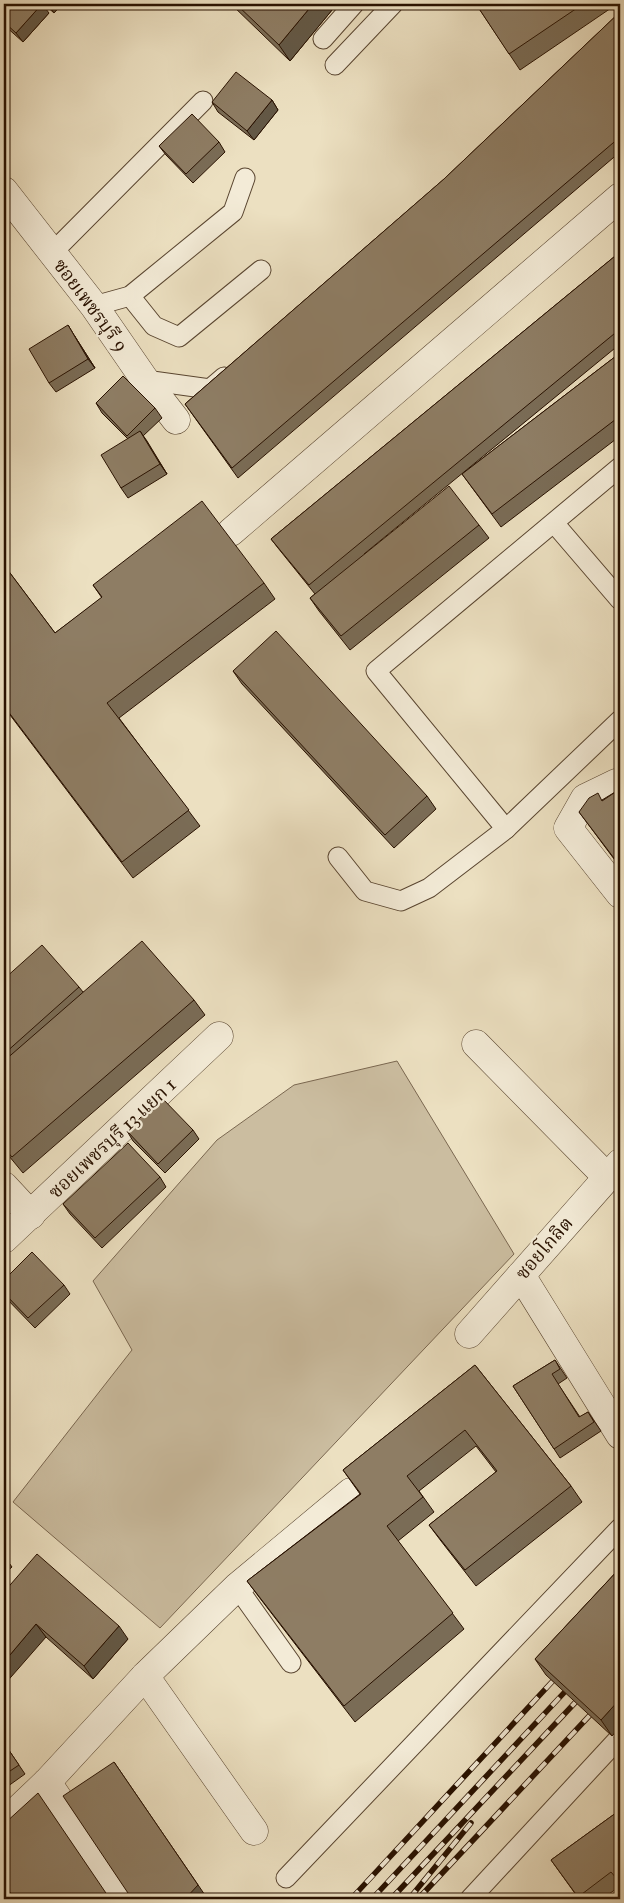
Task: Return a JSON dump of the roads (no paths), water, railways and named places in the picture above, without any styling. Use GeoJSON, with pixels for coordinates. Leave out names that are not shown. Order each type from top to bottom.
{"type":"FeatureCollection","features":[{"type":"Feature","properties":{"kind":"street","name":"ซอยเพชรบุรี 9"},"geometry":{"type":"LineString","coordinates":[[4,191],[94,306],[145,380],[176,420]]}},
{"type":"Feature","properties":{"kind":"street"},"geometry":{"type":"LineString","coordinates":[[231,532],[620,197]]}},
{"type":"Feature","properties":{"kind":"street"},"geometry":{"type":"LineString","coordinates":[[620,786],[616,783],[585,798],[568,828],[620,894]]}},
{"type":"Feature","properties":{"kind":"street","name":"ซอยเพชรบุรี 13 แยก 1"},"geometry":{"type":"LineString","coordinates":[[4,1239],[219,1036]]}},
{"type":"Feature","properties":{"kind":"street"},"geometry":{"type":"LineString","coordinates":[[476,1044],[614,1170]]}},
{"type":"Feature","properties":{"kind":"street","name":"ซอยโกลิต"},"geometry":{"type":"LineString","coordinates":[[469,1334],[614,1170]]}},
{"type":"Feature","properties":{"kind":"street"},"geometry":{"type":"LineString","coordinates":[[4,1186],[31,1215]]}},
{"type":"Feature","properties":{"kind":"street"},"geometry":{"type":"LineString","coordinates":[[521,1275],[620,1435]]}},
{"type":"Feature","properties":{"kind":"street"},"geometry":{"type":"LineString","coordinates":[[4,1823],[47,1782],[145,1676],[237,1587],[351,1492]]}},
{"type":"Feature","properties":{"kind":"street"},"geometry":{"type":"LineString","coordinates":[[145,1676],[254,1831]]}},
{"type":"Feature","properties":{"kind":"street"},"geometry":{"type":"LineString","coordinates":[[47,1782],[126,1899]]}},
{"type":"Feature","properties":{"kind":"lane"},"geometry":{"type":"LineString","coordinates":[[323,39],[354,4]]}},
{"type":"Feature","properties":{"kind":"lane"},"geometry":{"type":"LineString","coordinates":[[336,65],[393,4]]}},
{"type":"Feature","properties":{"kind":"lane"},"geometry":{"type":"LineString","coordinates":[[52,253],[203,101]]}},
{"type":"Feature","properties":{"kind":"lane"},"geometry":{"type":"LineString","coordinates":[[94,306],[130,296],[232,212],[245,178]]}},
{"type":"Feature","properties":{"kind":"lane"},"geometry":{"type":"LineString","coordinates":[[130,296],[154,326],[179,337],[261,270]]}},
{"type":"Feature","properties":{"kind":"lane"},"geometry":{"type":"LineString","coordinates":[[145,380],[210,388],[238,364]]}},
{"type":"Feature","properties":{"kind":"lane"},"geometry":{"type":"LineString","coordinates":[[506,829],[376,672],[620,467]]}},
{"type":"Feature","properties":{"kind":"lane"},"geometry":{"type":"LineString","coordinates":[[554,523],[620,600]]}},
{"type":"Feature","properties":{"kind":"lane"},"geometry":{"type":"LineString","coordinates":[[338,857],[365,891],[401,900],[429,888],[506,829],[620,720]]}},
{"type":"Feature","properties":{"kind":"lane"},"geometry":{"type":"LineString","coordinates":[[286,1878],[620,1528]]}},
{"type":"Feature","properties":{"kind":"lane"},"geometry":{"type":"LineString","coordinates":[[237,1587],[291,1663]]}},
{"type":"Feature","properties":{"kind":"lane"},"geometry":{"type":"LineString","coordinates":[[470,1899],[620,1736]]}},
{"type":"Feature","properties":{"kind":"railway"},"geometry":{"type":"LineString","coordinates":[[351,1899],[562,1671]]}},
{"type":"Feature","properties":{"kind":"railway"},"geometry":{"type":"LineString","coordinates":[[372,1899],[574,1682]]}},
{"type":"Feature","properties":{"kind":"railway"},"geometry":{"type":"LineString","coordinates":[[418,1899],[620,1683]]}},
{"type":"Feature","properties":{"kind":"railway"},"geometry":{"type":"LineString","coordinates":[[391,1899],[586,1691]]}},
{"type":"Feature","properties":{"kind":"railway"},"geometry":{"type":"LineString","coordinates":[[409,1899],[471,1823]]}}]}
